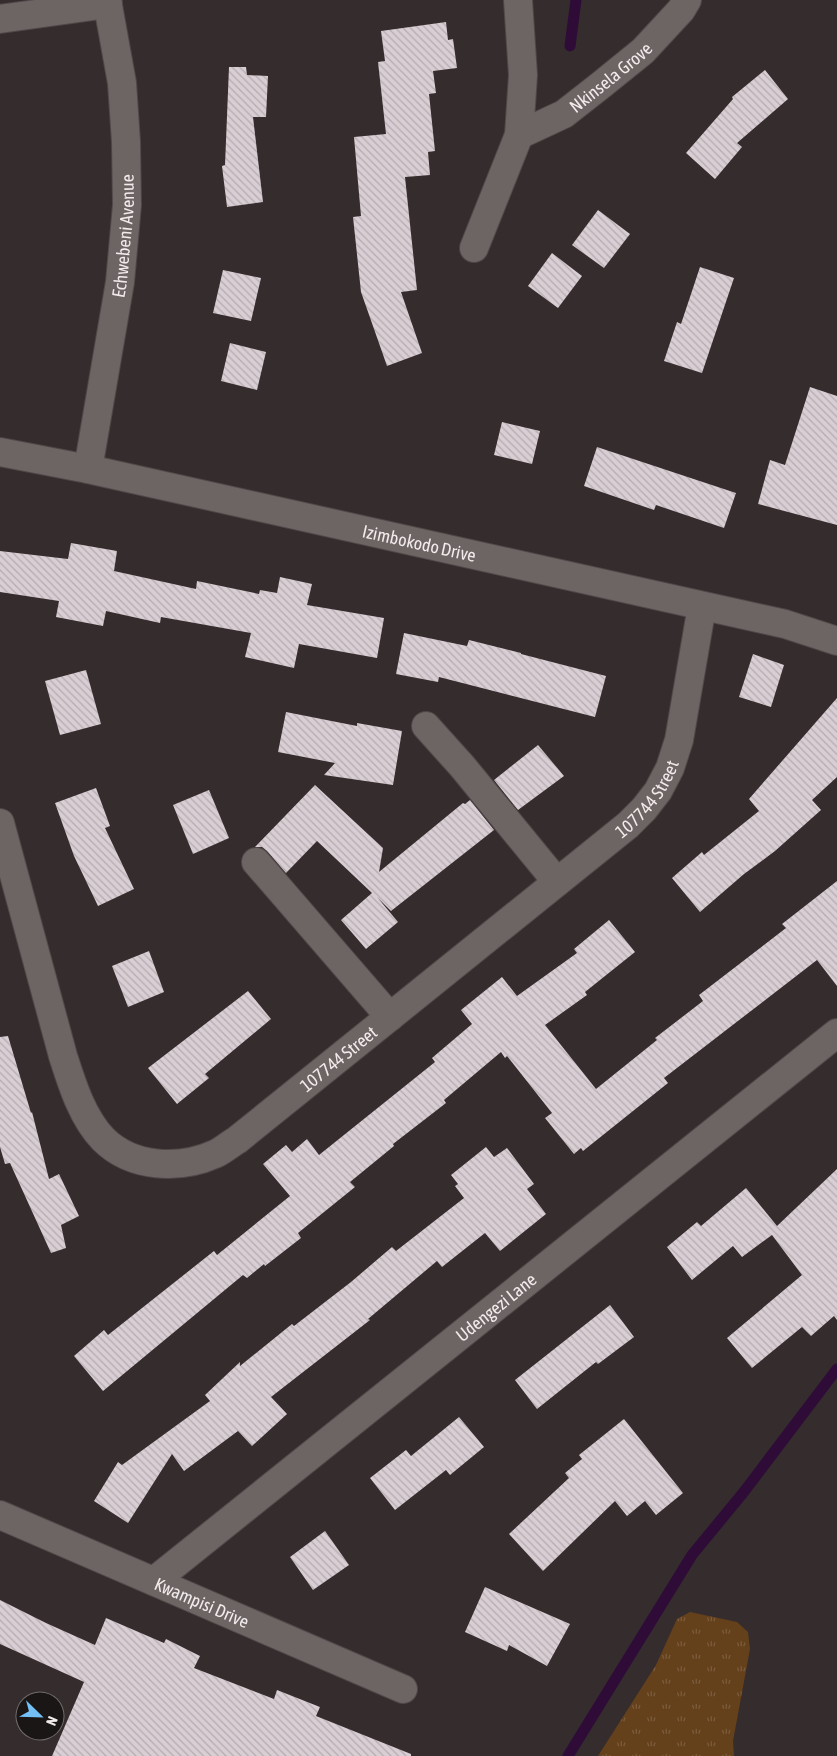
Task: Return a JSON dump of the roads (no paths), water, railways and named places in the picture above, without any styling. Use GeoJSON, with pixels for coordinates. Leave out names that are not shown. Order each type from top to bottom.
{"type":"FeatureCollection","features":[{"type":"Feature","properties":{"kind":"street"},"geometry":{"type":"LineString","coordinates":[[474,248],[519,135],[523,75],[518,0]]}},
{"type":"Feature","properties":{"kind":"street","name":"Nkinsela Grove"},"geometry":{"type":"LineString","coordinates":[[519,135],[564,114],[601,85],[643,51],[680,10],[686,0]]}},
{"type":"Feature","properties":{"kind":"street"},"geometry":{"type":"LineString","coordinates":[[0,18],[108,2]]}},
{"type":"Feature","properties":{"kind":"street","name":"Echwebeni Avenue"},"geometry":{"type":"LineString","coordinates":[[88,469],[120,282],[127,205],[126,142],[122,83],[108,2]]}},
{"type":"Feature","properties":{"kind":"street","name":"Izimbokodo Drive"},"geometry":{"type":"LineString","coordinates":[[0,452],[88,469],[785,624],[837,641]]}},
{"type":"Feature","properties":{"kind":"street","name":"107744 Street"},"geometry":{"type":"LineString","coordinates":[[0,823],[63,1056],[75,1092],[90,1120],[103,1139],[120,1152],[140,1160],[158,1164],[179,1164],[195,1161],[216,1154],[237,1140],[557,882],[644,809],[658,790],[670,768],[679,740],[702,606]]}},
{"type":"Feature","properties":{"kind":"street"},"geometry":{"type":"LineString","coordinates":[[426,726],[462,766],[557,882]]}},
{"type":"Feature","properties":{"kind":"street"},"geometry":{"type":"LineString","coordinates":[[256,862],[390,1017]]}},
{"type":"Feature","properties":{"kind":"street","name":"Udengezi Lane"},"geometry":{"type":"LineString","coordinates":[[154,1581],[837,1033]]}},
{"type":"Feature","properties":{"kind":"street","name":"Kwampisi Drive"},"geometry":{"type":"LineString","coordinates":[[0,1515],[403,1688]]}},
{"type":"Feature","properties":{"kind":"waterway"},"geometry":{"type":"LineString","coordinates":[[570,46],[576,0]]}},
{"type":"Feature","properties":{"kind":"waterway"},"geometry":{"type":"LineString","coordinates":[[568,1756],[692,1555],[743,1493],[837,1369]]}}]}
